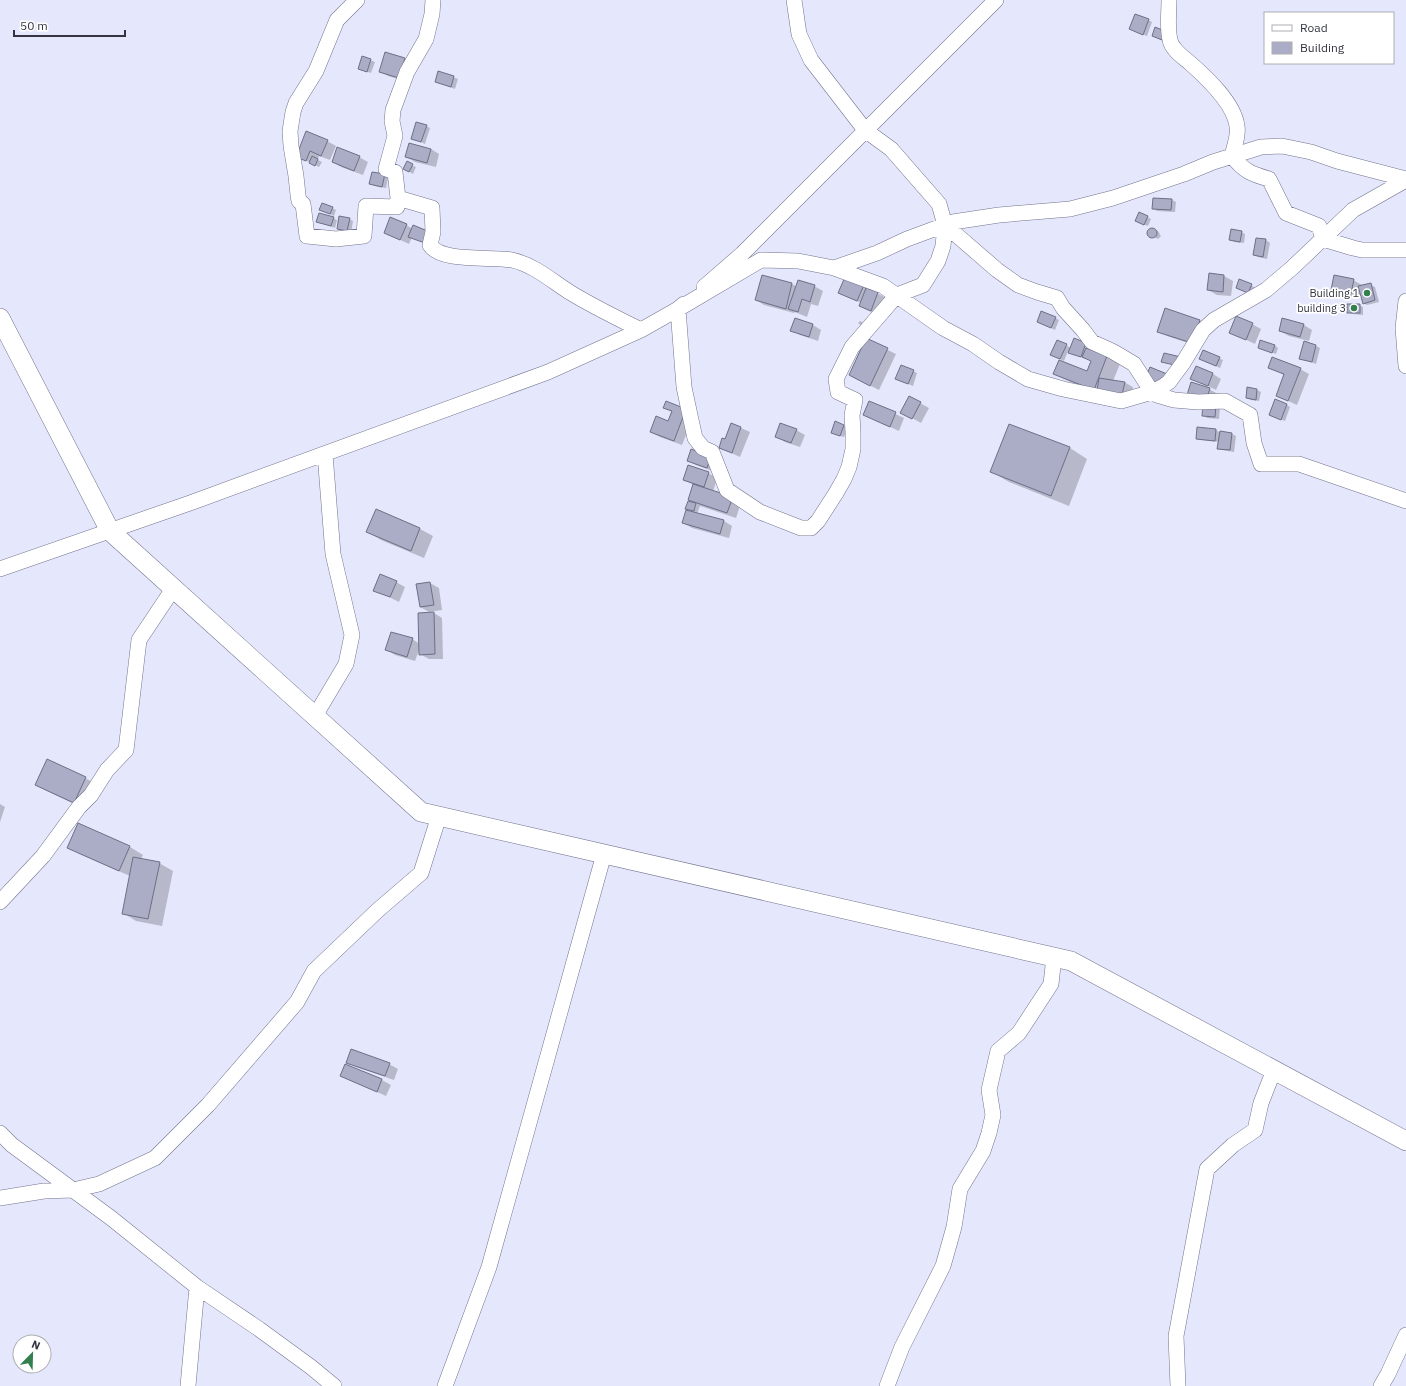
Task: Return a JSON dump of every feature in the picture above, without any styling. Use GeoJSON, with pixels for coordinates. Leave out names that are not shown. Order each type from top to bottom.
{"type":"FeatureCollection","features":[{"type":"Feature","properties":{"kind":"main road"},"geometry":{"type":"LineString","coordinates":[[0,318],[110,531],[421,812],[1071,961],[1406,1141]]}},
{"type":"Feature","properties":{"kind":"street"},"geometry":{"type":"LineString","coordinates":[[357,0],[337,20],[316,71],[296,103],[293,112],[290,131],[291,146],[298,195],[303,204],[307,236],[336,239],[364,236],[366,206],[397,207],[398,198],[396,172],[386,169],[395,136],[392,121],[394,110],[407,72],[426,39],[432,14],[433,0]]}},
{"type":"Feature","properties":{"kind":"street"},"geometry":{"type":"LineString","coordinates":[[678,309],[684,387],[696,438],[703,448],[712,452],[727,490],[760,512],[801,528],[811,528],[818,521],[844,479],[849,467],[853,449],[852,415],[854,400],[838,392],[836,379],[852,347],[897,295],[923,285],[938,261],[943,246],[945,225],[939,204],[891,149],[865,130],[811,60],[799,34],[794,0]]}},
{"type":"Feature","properties":{"kind":"street"},"geometry":{"type":"LineString","coordinates":[[678,309],[742,254],[996,0]]}},
{"type":"Feature","properties":{"kind":"street"},"geometry":{"type":"LineString","coordinates":[[1170,0],[1168,28],[1170,41],[1178,53],[1206,76],[1218,90],[1234,115],[1238,127],[1232,156]]}},
{"type":"Feature","properties":{"kind":"street"},"geometry":{"type":"LineString","coordinates":[[834,268],[877,253],[907,239],[953,222],[999,215],[1070,209],[1113,198],[1184,174],[1213,162],[1261,147],[1282,146],[1311,152],[1336,161],[1406,180]]}},
{"type":"Feature","properties":{"kind":"street"},"geometry":{"type":"LineString","coordinates":[[1232,156],[1240,166],[1251,174],[1269,179],[1286,213],[1319,226],[1323,239]]}},
{"type":"Feature","properties":{"kind":"street"},"geometry":{"type":"LineString","coordinates":[[0,569],[325,454],[548,372],[642,330],[761,260],[798,261],[834,268],[883,286],[944,328],[1028,379],[1064,389],[1121,401],[1162,388],[1169,382],[1203,330],[1214,320],[1266,290],[1292,268],[1353,210],[1406,180]]}},
{"type":"Feature","properties":{"kind":"street"},"geometry":{"type":"LineString","coordinates":[[398,198],[432,208],[432,232],[430,245],[432,249],[446,255],[467,259],[492,258],[513,260],[527,266],[601,311],[642,330]]}},
{"type":"Feature","properties":{"kind":"street"},"geometry":{"type":"LineString","coordinates":[[945,225],[997,270],[1018,285],[1057,298],[1063,308],[1092,342],[1112,351],[1134,364],[1152,392],[1174,400],[1198,402],[1225,401],[1250,415],[1254,443],[1261,464],[1299,464],[1406,501]]}},
{"type":"Feature","properties":{"kind":"street"},"geometry":{"type":"LineString","coordinates":[[1323,239],[1362,250],[1406,250]]}},
{"type":"Feature","properties":{"kind":"street"},"geometry":{"type":"LineString","coordinates":[[1406,300],[1403,328],[1406,366]]}},
{"type":"Feature","properties":{"kind":"street"},"geometry":{"type":"LineString","coordinates":[[314,716],[346,664],[352,636],[333,554],[325,454]]}},
{"type":"Feature","properties":{"kind":"street"},"geometry":{"type":"LineString","coordinates":[[0,902],[43,856],[80,807],[91,795],[107,770],[126,750],[139,640],[173,589]]}},
{"type":"Feature","properties":{"kind":"street"},"geometry":{"type":"LineString","coordinates":[[0,1198],[44,1191],[72,1190],[99,1184],[156,1158],[208,1105],[297,1002],[314,971],[378,910],[421,873],[439,816]]}},
{"type":"Feature","properties":{"kind":"street"},"geometry":{"type":"LineString","coordinates":[[445,1386],[489,1267],[604,854]]}},
{"type":"Feature","properties":{"kind":"street"},"geometry":{"type":"LineString","coordinates":[[886,1386],[902,1347],[943,1266],[954,1227],[960,1189],[983,1152],[993,1114],[989,1090],[998,1051],[1019,1033],[1052,984],[1054,957]]}},
{"type":"Feature","properties":{"kind":"street"},"geometry":{"type":"LineString","coordinates":[[1178,1386],[1176,1336],[1207,1169],[1233,1145],[1255,1130],[1261,1103],[1274,1070]]}},
{"type":"Feature","properties":{"kind":"street"},"geometry":{"type":"LineString","coordinates":[[0,1133],[12,1145],[111,1218],[197,1287],[259,1329],[311,1367],[334,1386]]}},
{"type":"Feature","properties":{"kind":"street"},"geometry":{"type":"LineString","coordinates":[[188,1386],[197,1287]]}},
{"type":"Feature","properties":{"kind":"street"},"geometry":{"type":"LineString","coordinates":[[1380,1386],[1388,1374],[1406,1335]]}},
{"type":"Feature","properties":{"kind":"building"},"geometry":{"type":"Polygon","coordinates":[[[1135,14],[1149,19],[1143,35],[1129,29],[1135,14]]]}},
{"type":"Feature","properties":{"kind":"building"},"geometry":{"type":"Polygon","coordinates":[[[1155,27],[1165,31],[1162,40],[1152,36],[1155,27]]]}},
{"type":"Feature","properties":{"kind":"building"},"geometry":{"type":"Polygon","coordinates":[[[385,52],[405,58],[399,78],[379,72],[385,52]]]}},
{"type":"Feature","properties":{"kind":"building"},"geometry":{"type":"Polygon","coordinates":[[[362,56],[371,59],[367,72],[358,69],[362,56]]]}},
{"type":"Feature","properties":{"kind":"building"},"geometry":{"type":"Polygon","coordinates":[[[438,71],[454,76],[451,87],[435,82],[438,71]]]}},
{"type":"Feature","properties":{"kind":"building"},"geometry":{"type":"Polygon","coordinates":[[[416,122],[427,125],[421,142],[411,139],[416,122]]]}},
{"type":"Feature","properties":{"kind":"building"},"geometry":{"type":"Polygon","coordinates":[[[306,131],[328,140],[321,156],[310,151],[306,161],[296,157],[306,131]]]}},
{"type":"Feature","properties":{"kind":"building"},"geometry":{"type":"Polygon","coordinates":[[[409,143],[431,149],[427,163],[405,157],[409,143]]]}},
{"type":"Feature","properties":{"kind":"building"},"geometry":{"type":"Polygon","coordinates":[[[337,147],[360,156],[354,171],[332,162],[337,147]]]}},
{"type":"Feature","properties":{"kind":"building"},"geometry":{"type":"Polygon","coordinates":[[[312,156],[318,159],[315,166],[309,163],[312,156]]]}},
{"type":"Feature","properties":{"kind":"building"},"geometry":{"type":"Polygon","coordinates":[[[407,161],[413,164],[409,172],[403,169],[407,161]]]}},
{"type":"Feature","properties":{"kind":"building"},"geometry":{"type":"Polygon","coordinates":[[[372,172],[385,174],[382,187],[369,184],[372,172]]]}},
{"type":"Feature","properties":{"kind":"building"},"geometry":{"type":"Polygon","coordinates":[[[1153,198],[1172,199],[1171,210],[1152,209],[1153,198]]]}},
{"type":"Feature","properties":{"kind":"building"},"geometry":{"type":"Polygon","coordinates":[[[322,203],[333,207],[330,214],[319,210],[322,203]]]}},
{"type":"Feature","properties":{"kind":"building"},"geometry":{"type":"Polygon","coordinates":[[[1139,212],[1148,216],[1144,225],[1135,221],[1139,212]]]}},
{"type":"Feature","properties":{"kind":"building"},"geometry":{"type":"Polygon","coordinates":[[[319,213],[334,217],[331,226],[316,222],[319,213]]]}},
{"type":"Feature","properties":{"kind":"building"},"geometry":{"type":"Polygon","coordinates":[[[339,216],[350,218],[347,231],[337,229],[339,216]]]}},
{"type":"Feature","properties":{"kind":"building"},"geometry":{"type":"Polygon","coordinates":[[[390,217],[407,224],[400,240],[384,233],[390,217]]]}},
{"type":"Feature","properties":{"kind":"building"},"geometry":{"type":"Polygon","coordinates":[[[413,225],[430,232],[425,243],[408,237],[413,225]]]}},
{"type":"Feature","properties":{"kind":"building"},"geometry":{"type":"Polygon","coordinates":[[[1152,228],[1157,233],[1152,238],[1147,233],[1152,228]]]}},
{"type":"Feature","properties":{"kind":"building"},"geometry":{"type":"Polygon","coordinates":[[[1231,229],[1242,231],[1240,242],[1229,240],[1231,229]]]}},
{"type":"Feature","properties":{"kind":"building"},"geometry":{"type":"Polygon","coordinates":[[[1256,238],[1266,239],[1263,257],[1253,255],[1256,238]]]}},
{"type":"Feature","properties":{"kind":"building"},"geometry":{"type":"Polygon","coordinates":[[[1209,273],[1224,275],[1223,292],[1207,290],[1209,273]]]}},
{"type":"Feature","properties":{"kind":"building"},"geometry":{"type":"Polygon","coordinates":[[[762,275],[792,283],[786,309],[755,300],[762,275]]]}},
{"type":"Feature","properties":{"kind":"building"},"geometry":{"type":"Polygon","coordinates":[[[1334,275],[1354,279],[1351,294],[1331,290],[1334,275]]]}},
{"type":"Feature","properties":{"kind":"building"},"geometry":{"type":"Polygon","coordinates":[[[845,277],[864,285],[857,301],[838,293],[845,277]]]}},
{"type":"Feature","properties":{"kind":"building"},"geometry":{"type":"Polygon","coordinates":[[[1239,279],[1252,284],[1248,293],[1236,288],[1239,279]]]}},
{"type":"Feature","properties":{"kind":"building"},"geometry":{"type":"Polygon","coordinates":[[[798,280],[815,285],[810,302],[802,299],[798,312],[788,309],[798,280]]]}},
{"type":"Feature","properties":{"kind":"building","name":"Building 1"},"geometry":{"type":"Polygon","coordinates":[[[1371,283],[1375,300],[1363,304],[1358,286],[1371,283]]]}},
{"type":"Feature","properties":{"kind":"building"},"geometry":{"type":"Polygon","coordinates":[[[866,288],[878,292],[871,311],[859,306],[866,288]]]}},
{"type":"Feature","properties":{"kind":"building","name":"building 3"},"geometry":{"type":"Polygon","coordinates":[[[1347,304],[1360,304],[1360,313],[1347,313],[1347,304]]]}},
{"type":"Feature","properties":{"kind":"building"},"geometry":{"type":"Polygon","coordinates":[[[1165,308],[1200,320],[1192,343],[1157,332],[1165,308]]]}},
{"type":"Feature","properties":{"kind":"building"},"geometry":{"type":"Polygon","coordinates":[[[1041,311],[1056,317],[1051,328],[1037,322],[1041,311]]]}},
{"type":"Feature","properties":{"kind":"building"},"geometry":{"type":"Polygon","coordinates":[[[1236,316],[1253,323],[1246,340],[1229,333],[1236,316]]]}},
{"type":"Feature","properties":{"kind":"building"},"geometry":{"type":"Polygon","coordinates":[[[795,318],[813,324],[809,337],[790,331],[795,318]]]}},
{"type":"Feature","properties":{"kind":"building"},"geometry":{"type":"Polygon","coordinates":[[[1282,318],[1304,324],[1300,337],[1279,331],[1282,318]]]}},
{"type":"Feature","properties":{"kind":"building"},"geometry":{"type":"Polygon","coordinates":[[[866,338],[888,348],[870,386],[849,375],[866,338]]]}},
{"type":"Feature","properties":{"kind":"building"},"geometry":{"type":"Polygon","coordinates":[[[1074,338],[1086,343],[1081,357],[1068,353],[1074,338]]]}},
{"type":"Feature","properties":{"kind":"building"},"geometry":{"type":"Polygon","coordinates":[[[1057,340],[1067,344],[1060,359],[1050,355],[1057,340]]]}},
{"type":"Feature","properties":{"kind":"building"},"geometry":{"type":"Polygon","coordinates":[[[1260,340],[1275,345],[1272,353],[1258,348],[1260,340]]]}},
{"type":"Feature","properties":{"kind":"building"},"geometry":{"type":"Polygon","coordinates":[[[1304,341],[1316,345],[1312,362],[1299,359],[1304,341]]]}},
{"type":"Feature","properties":{"kind":"building"},"geometry":{"type":"Polygon","coordinates":[[[1086,348],[1107,356],[1094,390],[1053,374],[1059,360],[1087,371],[1091,361],[1082,357],[1086,348]]]}},
{"type":"Feature","properties":{"kind":"building"},"geometry":{"type":"Polygon","coordinates":[[[1203,350],[1220,357],[1216,366],[1199,359],[1203,350]]]}},
{"type":"Feature","properties":{"kind":"building"},"geometry":{"type":"Polygon","coordinates":[[[1164,353],[1181,357],[1179,366],[1161,362],[1164,353]]]}},
{"type":"Feature","properties":{"kind":"building"},"geometry":{"type":"Polygon","coordinates":[[[1272,357],[1301,368],[1288,401],[1276,396],[1284,374],[1268,368],[1272,357]]]}},
{"type":"Feature","properties":{"kind":"building"},"geometry":{"type":"Polygon","coordinates":[[[901,365],[914,370],[908,384],[895,379],[901,365]]]}},
{"type":"Feature","properties":{"kind":"building"},"geometry":{"type":"Polygon","coordinates":[[[1196,366],[1213,373],[1208,386],[1190,379],[1196,366]]]}},
{"type":"Feature","properties":{"kind":"building"},"geometry":{"type":"Polygon","coordinates":[[[1150,367],[1167,374],[1162,386],[1145,379],[1150,367]]]}},
{"type":"Feature","properties":{"kind":"building"},"geometry":{"type":"Polygon","coordinates":[[[1099,378],[1125,382],[1122,395],[1097,391],[1099,378]]]}},
{"type":"Feature","properties":{"kind":"building"},"geometry":{"type":"Polygon","coordinates":[[[1191,382],[1210,388],[1206,401],[1187,395],[1191,382]]]}},
{"type":"Feature","properties":{"kind":"building"},"geometry":{"type":"Polygon","coordinates":[[[1247,387],[1257,389],[1256,400],[1246,398],[1247,387]]]}},
{"type":"Feature","properties":{"kind":"building"},"geometry":{"type":"Polygon","coordinates":[[[909,396],[921,402],[912,419],[900,413],[909,396]]]}},
{"type":"Feature","properties":{"kind":"building"},"geometry":{"type":"Polygon","coordinates":[[[1275,399],[1287,404],[1281,420],[1269,415],[1275,399]]]}},
{"type":"Feature","properties":{"kind":"building"},"geometry":{"type":"Polygon","coordinates":[[[666,401],[686,409],[674,441],[650,432],[656,416],[668,421],[672,411],[663,408],[666,401]]]}},
{"type":"Feature","properties":{"kind":"building"},"geometry":{"type":"Polygon","coordinates":[[[869,401],[896,412],[890,427],[863,415],[869,401]]]}},
{"type":"Feature","properties":{"kind":"building"},"geometry":{"type":"Polygon","coordinates":[[[1203,403],[1216,404],[1215,417],[1202,416],[1203,403]]]}},
{"type":"Feature","properties":{"kind":"building"},"geometry":{"type":"Polygon","coordinates":[[[835,421],[844,425],[840,436],[831,433],[835,421]]]}},
{"type":"Feature","properties":{"kind":"building"},"geometry":{"type":"Polygon","coordinates":[[[731,423],[741,427],[732,453],[719,448],[722,438],[725,439],[731,423]]]}},
{"type":"Feature","properties":{"kind":"building"},"geometry":{"type":"Polygon","coordinates":[[[780,423],[797,429],[791,443],[775,437],[780,423]]]}},
{"type":"Feature","properties":{"kind":"building"},"geometry":{"type":"Polygon","coordinates":[[[1009,424],[1070,447],[1051,496],[990,472],[1009,424]]]}},
{"type":"Feature","properties":{"kind":"building"},"geometry":{"type":"Polygon","coordinates":[[[1197,427],[1216,429],[1215,441],[1196,439],[1197,427]]]}},
{"type":"Feature","properties":{"kind":"building"},"geometry":{"type":"Polygon","coordinates":[[[1220,431],[1232,433],[1230,450],[1217,449],[1220,431]]]}},
{"type":"Feature","properties":{"kind":"building"},"geometry":{"type":"Polygon","coordinates":[[[691,449],[711,457],[707,468],[687,461],[691,449]]]}},
{"type":"Feature","properties":{"kind":"building"},"geometry":{"type":"Polygon","coordinates":[[[688,465],[709,472],[704,487],[683,480],[688,465]]]}},
{"type":"Feature","properties":{"kind":"building"},"geometry":{"type":"Polygon","coordinates":[[[693,484],[733,497],[727,513],[688,500],[693,484]]]}},
{"type":"Feature","properties":{"kind":"building"},"geometry":{"type":"Polygon","coordinates":[[[688,501],[696,503],[694,511],[685,509],[688,501]]]}},
{"type":"Feature","properties":{"kind":"building"},"geometry":{"type":"Polygon","coordinates":[[[376,509],[420,528],[411,551],[366,532],[376,509]]]}},
{"type":"Feature","properties":{"kind":"building"},"geometry":{"type":"Polygon","coordinates":[[[686,510],[724,520],[720,534],[682,523],[686,510]]]}},
{"type":"Feature","properties":{"kind":"building"},"geometry":{"type":"Polygon","coordinates":[[[380,574],[397,581],[390,597],[373,591],[380,574]]]}},
{"type":"Feature","properties":{"kind":"building"},"geometry":{"type":"Polygon","coordinates":[[[430,582],[434,605],[420,607],[416,584],[430,582]]]}},
{"type":"Feature","properties":{"kind":"building"},"geometry":{"type":"Polygon","coordinates":[[[434,612],[435,654],[419,655],[418,613],[434,612]]]}},
{"type":"Feature","properties":{"kind":"building"},"geometry":{"type":"Polygon","coordinates":[[[391,632],[413,638],[407,657],[385,650],[391,632]]]}},
{"type":"Feature","properties":{"kind":"building"},"geometry":{"type":"Polygon","coordinates":[[[47,759],[86,777],[74,803],[35,785],[47,759]]]}},
{"type":"Feature","properties":{"kind":"building"},"geometry":{"type":"Polygon","coordinates":[[[78,823],[130,846],[119,871],[67,848],[78,823]]]}},
{"type":"Feature","properties":{"kind":"building"},"geometry":{"type":"Polygon","coordinates":[[[133,857],[160,862],[148,919],[122,914],[133,857]]]}},
{"type":"Feature","properties":{"kind":"building"},"geometry":{"type":"Polygon","coordinates":[[[351,1049],[390,1063],[385,1076],[346,1063],[351,1049]]]}},
{"type":"Feature","properties":{"kind":"building"},"geometry":{"type":"Polygon","coordinates":[[[345,1064],[382,1079],[377,1092],[340,1076],[345,1064]]]}},
{"type":"Feature","properties":{"kind":"place","name":"Building 1"},"geometry":{"type":"Point","coordinates":[1367,293]}},
{"type":"Feature","properties":{"kind":"place","name":"building 3"},"geometry":{"type":"Point","coordinates":[1354,308]}}]}
